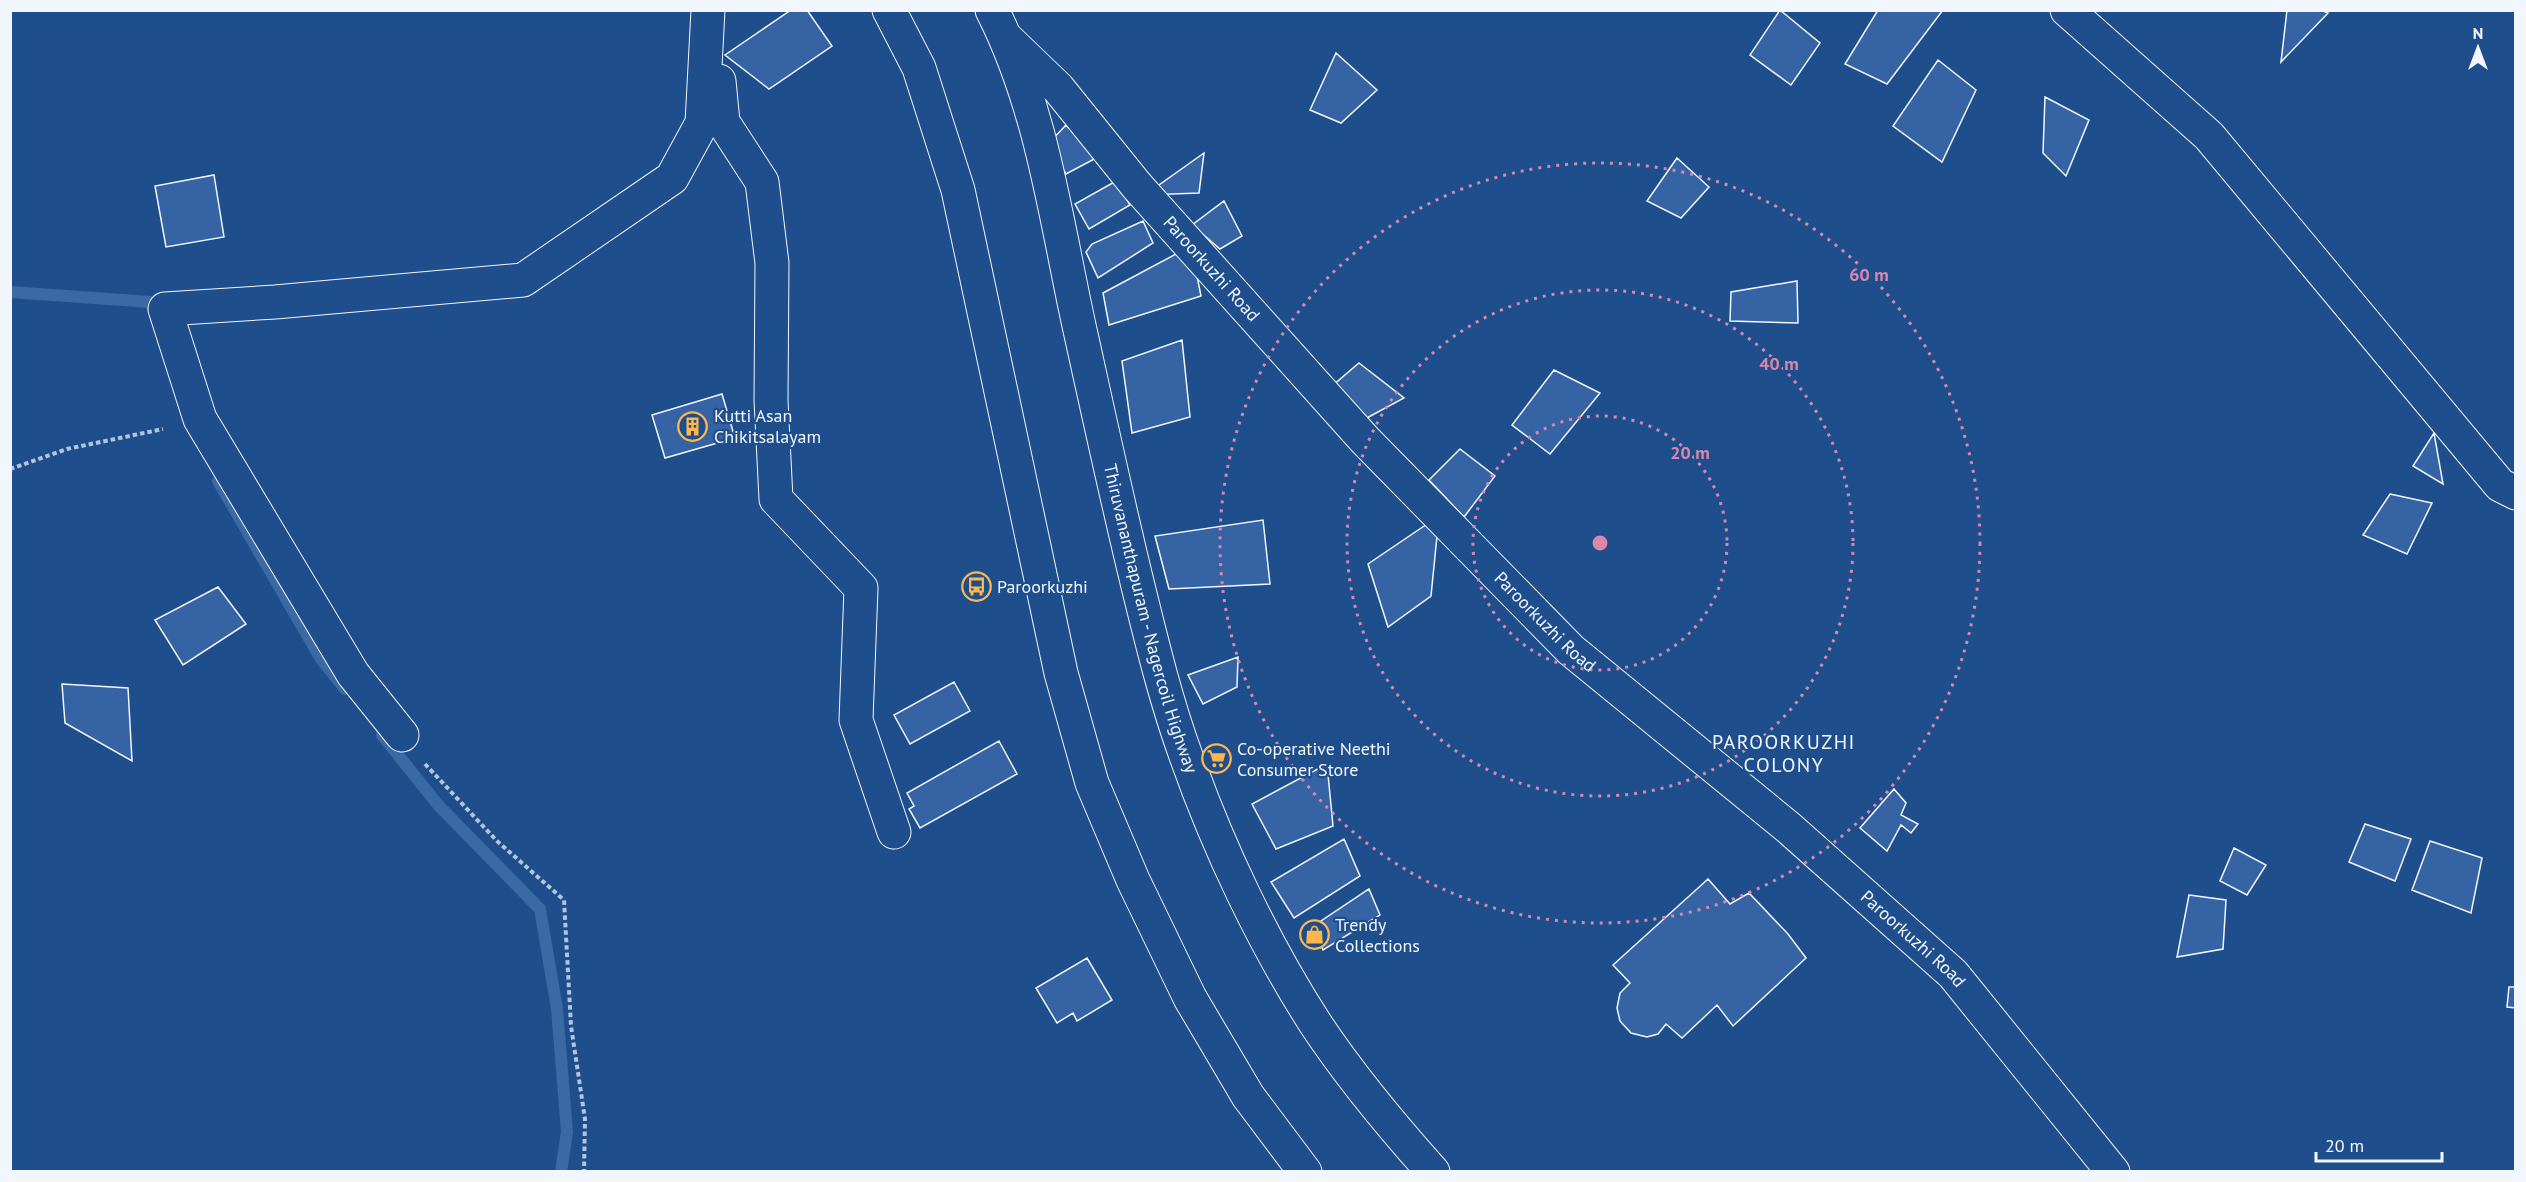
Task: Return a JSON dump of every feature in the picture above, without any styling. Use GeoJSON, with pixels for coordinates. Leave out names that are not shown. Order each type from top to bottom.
{"type":"FeatureCollection","features":[{"type":"Feature","properties":{"kind":"street"},"geometry":{"type":"LineString","coordinates":[[402,735],[353,674],[200,419],[165,309],[287,302],[523,280],[672,178],[702,123],[709,10]]}},
{"type":"Feature","properties":{"kind":"street"},"geometry":{"type":"LineString","coordinates":[[709,10],[723,122],[762,182],[772,263],[771,400],[776,499],[861,588],[856,720],[894,832]]}},
{"type":"Feature","properties":{"kind":"street"},"geometry":{"type":"LineString","coordinates":[[889,10],[918,68],[958,190],[1061,673],[1092,783],[1133,880],[1190,998],[1248,1096],[1305,1172]]}},
{"type":"Feature","properties":{"kind":"street","name":"Thiruvananthapuram - Nagercoil Highway"},"geometry":{"type":"LineString","coordinates":[[992,10],[1007,39],[1033,111],[1128,542],[1153,646],[1185,756],[1222,846],[1270,947],[1317,1025],[1390,1123],[1433,1172]]}},
{"type":"Feature","properties":{"kind":"street"},"geometry":{"type":"LineString","coordinates":[[2067,10],[2209,136],[2500,485],[2516,493]]}},
{"type":"Feature","properties":{"kind":"street","name":"Paroorkuzhi Road"},"geometry":{"type":"LineString","coordinates":[[1007,39],[1058,88],[1137,186],[1365,440],[1571,650],[1789,828],[1953,974],[2113,1172]]}},
{"type":"Feature","properties":{"kind":"path"},"geometry":{"type":"LineString","coordinates":[[10,469],[67,449],[174,427]]}},
{"type":"Feature","properties":{"kind":"path"},"geometry":{"type":"LineString","coordinates":[[402,735],[420,758],[497,841],[564,900],[571,1026],[585,1119],[584,1172]]}},
{"type":"Feature","properties":{"kind":"building"},"geometry":{"type":"Polygon","coordinates":[[[791,10],[807,10],[832,46],[769,89],[725,55],[791,10]]]}},
{"type":"Feature","properties":{"kind":"building"},"geometry":{"type":"Polygon","coordinates":[[[1780,10],[1820,43],[1791,85],[1750,55],[1780,10]]]}},
{"type":"Feature","properties":{"kind":"building"},"geometry":{"type":"Polygon","coordinates":[[[1878,10],[1943,10],[1887,84],[1845,64],[1878,10]]]}},
{"type":"Feature","properties":{"kind":"building"},"geometry":{"type":"Polygon","coordinates":[[[2287,10],[2321,10],[2328,13],[2281,62],[2287,10]]]}},
{"type":"Feature","properties":{"kind":"building"},"geometry":{"type":"Polygon","coordinates":[[[1336,53],[1377,90],[1341,123],[1310,110],[1336,53]]]}},
{"type":"Feature","properties":{"kind":"building"},"geometry":{"type":"Polygon","coordinates":[[[1938,60],[1976,90],[1942,162],[1893,126],[1938,60]]]}},
{"type":"Feature","properties":{"kind":"building"},"geometry":{"type":"Polygon","coordinates":[[[2045,97],[2089,120],[2066,176],[2043,153],[2045,97]]]}},
{"type":"Feature","properties":{"kind":"building"},"geometry":{"type":"Polygon","coordinates":[[[1066,125],[1098,157],[1066,174],[1047,145],[1066,125]]]}},
{"type":"Feature","properties":{"kind":"building"},"geometry":{"type":"Polygon","coordinates":[[[1204,153],[1199,193],[1145,195],[1204,153]]]}},
{"type":"Feature","properties":{"kind":"building"},"geometry":{"type":"Polygon","coordinates":[[[1677,158],[1709,187],[1681,218],[1647,201],[1677,158]]]}},
{"type":"Feature","properties":{"kind":"building"},"geometry":{"type":"Polygon","coordinates":[[[214,175],[224,237],[166,247],[155,186],[214,175]]]}},
{"type":"Feature","properties":{"kind":"building"},"geometry":{"type":"Polygon","coordinates":[[[1116,181],[1130,205],[1089,229],[1075,204],[1116,181]]]}},
{"type":"Feature","properties":{"kind":"building"},"geometry":{"type":"Polygon","coordinates":[[[1224,201],[1242,236],[1220,249],[1192,225],[1224,201]]]}},
{"type":"Feature","properties":{"kind":"building"},"geometry":{"type":"Polygon","coordinates":[[[1143,221],[1153,243],[1098,278],[1086,252],[1092,244],[1143,221]]]}},
{"type":"Feature","properties":{"kind":"building"},"geometry":{"type":"Polygon","coordinates":[[[1191,246],[1201,296],[1109,325],[1103,293],[1191,246]]]}},
{"type":"Feature","properties":{"kind":"building"},"geometry":{"type":"Polygon","coordinates":[[[1797,281],[1798,323],[1730,321],[1731,292],[1797,281]]]}},
{"type":"Feature","properties":{"kind":"building"},"geometry":{"type":"Polygon","coordinates":[[[1182,340],[1190,417],[1132,433],[1122,361],[1182,340]]]}},
{"type":"Feature","properties":{"kind":"building"},"geometry":{"type":"Polygon","coordinates":[[[1359,363],[1404,398],[1365,419],[1332,386],[1359,363]]]}},
{"type":"Feature","properties":{"kind":"building"},"geometry":{"type":"Polygon","coordinates":[[[1554,370],[1600,393],[1550,454],[1512,425],[1554,370]]]}},
{"type":"Feature","properties":{"kind":"building","name":"Kutti Asan Chikitsalayam"},"geometry":{"type":"Polygon","coordinates":[[[722,394],[735,438],[665,458],[652,415],[722,394]]]}},
{"type":"Feature","properties":{"kind":"building"},"geometry":{"type":"Polygon","coordinates":[[[2434,433],[2443,484],[2413,466],[2434,433]]]}},
{"type":"Feature","properties":{"kind":"building"},"geometry":{"type":"Polygon","coordinates":[[[1460,449],[1495,476],[1464,517],[1429,480],[1460,449]]]}},
{"type":"Feature","properties":{"kind":"building"},"geometry":{"type":"Polygon","coordinates":[[[2390,494],[2432,503],[2407,554],[2363,535],[2390,494]]]}},
{"type":"Feature","properties":{"kind":"building"},"geometry":{"type":"Polygon","coordinates":[[[1439,516],[1431,596],[1388,627],[1368,564],[1439,516]]]}},
{"type":"Feature","properties":{"kind":"building"},"geometry":{"type":"Polygon","coordinates":[[[1263,520],[1270,584],[1169,589],[1155,536],[1263,520]]]}},
{"type":"Feature","properties":{"kind":"building"},"geometry":{"type":"Polygon","coordinates":[[[218,587],[246,624],[183,665],[155,620],[218,587]]]}},
{"type":"Feature","properties":{"kind":"building"},"geometry":{"type":"Polygon","coordinates":[[[1238,657],[1237,687],[1203,704],[1188,675],[1238,657]]]}},
{"type":"Feature","properties":{"kind":"building"},"geometry":{"type":"Polygon","coordinates":[[[954,682],[970,711],[910,744],[894,715],[954,682]]]}},
{"type":"Feature","properties":{"kind":"building"},"geometry":{"type":"Polygon","coordinates":[[[62,684],[128,688],[132,761],[65,723],[62,684]]]}},
{"type":"Feature","properties":{"kind":"building"},"geometry":{"type":"Polygon","coordinates":[[[999,741],[1017,774],[920,828],[909,809],[914,806],[907,793],[999,741]]]}},
{"type":"Feature","properties":{"kind":"building"},"geometry":{"type":"Polygon","coordinates":[[[1327,764],[1333,826],[1276,849],[1252,804],[1327,764]]]}},
{"type":"Feature","properties":{"kind":"building"},"geometry":{"type":"Polygon","coordinates":[[[1894,789],[1906,803],[1901,815],[1918,824],[1911,833],[1901,825],[1887,851],[1860,828],[1894,789]]]}},
{"type":"Feature","properties":{"kind":"building"},"geometry":{"type":"Polygon","coordinates":[[[2365,824],[2411,839],[2395,881],[2349,862],[2365,824]]]}},
{"type":"Feature","properties":{"kind":"building"},"geometry":{"type":"Polygon","coordinates":[[[1344,839],[1360,876],[1294,918],[1271,882],[1344,839]]]}},
{"type":"Feature","properties":{"kind":"building"},"geometry":{"type":"Polygon","coordinates":[[[2430,841],[2482,858],[2471,913],[2412,890],[2430,841]]]}},
{"type":"Feature","properties":{"kind":"building"},"geometry":{"type":"Polygon","coordinates":[[[2234,848],[2266,865],[2247,895],[2220,881],[2234,848]]]}},
{"type":"Feature","properties":{"kind":"building"},"geometry":{"type":"Polygon","coordinates":[[[1708,879],[1730,904],[1749,893],[1788,934],[1806,958],[1733,1026],[1717,1005],[1682,1038],[1666,1024],[1658,1034],[1647,1037],[1631,1033],[1620,1021],[1617,1008],[1620,993],[1630,983],[1613,965],[1708,879]]]}},
{"type":"Feature","properties":{"kind":"building"},"geometry":{"type":"Polygon","coordinates":[[[1369,889],[1380,915],[1323,950],[1312,927],[1369,889]]]}},
{"type":"Feature","properties":{"kind":"building"},"geometry":{"type":"Polygon","coordinates":[[[2189,895],[2226,900],[2223,949],[2177,957],[2189,895]]]}},
{"type":"Feature","properties":{"kind":"building"},"geometry":{"type":"Polygon","coordinates":[[[1087,958],[1112,1000],[1077,1021],[1073,1013],[1057,1023],[1036,988],[1087,958]]]}},
{"type":"Feature","properties":{"kind":"building"},"geometry":{"type":"Polygon","coordinates":[[[2509,987],[2516,987],[2516,1008],[2507,1007],[2509,987]]]}},
{"type":"Feature","properties":{"kind":"waterway"},"geometry":{"type":"LineString","coordinates":[[10,292],[150,302],[156,316]]}},
{"type":"Feature","properties":{"kind":"waterway"},"geometry":{"type":"LineString","coordinates":[[218,481],[321,659],[345,689]]}},
{"type":"Feature","properties":{"kind":"waterway"},"geometry":{"type":"LineString","coordinates":[[382,735],[439,806],[540,909],[557,1009],[567,1132],[561,1172]]}},
{"type":"Feature","properties":{"kind":"place","name":"Kutti Asan Chikitsalayam"},"geometry":{"type":"Point","coordinates":[693,426]}},
{"type":"Feature","properties":{"kind":"place","name":"Paroorkuzhi"},"geometry":{"type":"Point","coordinates":[976,587]}},
{"type":"Feature","properties":{"kind":"place","name":"Co-operative Neethi Consumer Store"},"geometry":{"type":"Point","coordinates":[1216,759]}},
{"type":"Feature","properties":{"kind":"place","name":"Trendy Collections"},"geometry":{"type":"Point","coordinates":[1314,935]}},
{"type":"Feature","properties":{"kind":"district","name":"PAROORKUZHI COLONY"},"geometry":{"type":"Point","coordinates":[1784,754]}}]}
